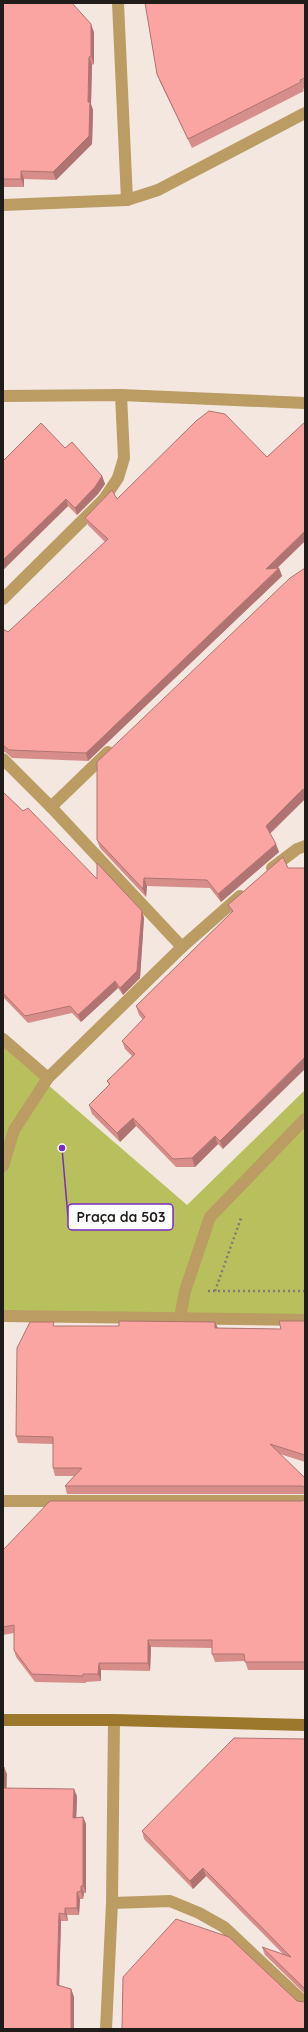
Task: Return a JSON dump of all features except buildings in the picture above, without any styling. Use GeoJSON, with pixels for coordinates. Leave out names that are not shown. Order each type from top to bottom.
{"type":"FeatureCollection","features":[{"type":"Feature","properties":{"kind":"street"},"geometry":{"type":"LineString","coordinates":[[118,3],[127,200]]}},
{"type":"Feature","properties":{"kind":"street"},"geometry":{"type":"LineString","coordinates":[[3,205],[127,200],[158,190],[305,113]]}},
{"type":"Feature","properties":{"kind":"street"},"geometry":{"type":"LineString","coordinates":[[3,599],[104,499],[118,478],[124,458],[121,395]]}},
{"type":"Feature","properties":{"kind":"street"},"geometry":{"type":"LineString","coordinates":[[3,396],[121,395],[305,403]]}},
{"type":"Feature","properties":{"kind":"street"},"geometry":{"type":"LineString","coordinates":[[51,807],[114,746]]}},
{"type":"Feature","properties":{"kind":"street"},"geometry":{"type":"LineString","coordinates":[[3,759],[51,807],[182,947]]}},
{"type":"Feature","properties":{"kind":"street"},"geometry":{"type":"LineString","coordinates":[[261,877],[284,858],[297,849],[305,846]]}},
{"type":"Feature","properties":{"kind":"street"},"geometry":{"type":"LineString","coordinates":[[3,1166],[14,1130],[48,1078],[182,947],[250,887]]}},
{"type":"Feature","properties":{"kind":"street"},"geometry":{"type":"LineString","coordinates":[[3,1039],[48,1078]]}},
{"type":"Feature","properties":{"kind":"street"},"geometry":{"type":"LineString","coordinates":[[180,1318],[185,1291],[210,1217],[305,1119]]}},
{"type":"Feature","properties":{"kind":"street"},"geometry":{"type":"LineString","coordinates":[[3,1316],[305,1320]]}},
{"type":"Feature","properties":{"kind":"street"},"geometry":{"type":"LineString","coordinates":[[3,1501],[305,1500]]}},
{"type":"Feature","properties":{"kind":"street"},"geometry":{"type":"LineString","coordinates":[[3,1720],[114,1720],[305,1725]]}},
{"type":"Feature","properties":{"kind":"street"},"geometry":{"type":"LineString","coordinates":[[106,2029],[112,1903],[114,1720]]}},
{"type":"Feature","properties":{"kind":"street"},"geometry":{"type":"LineString","coordinates":[[112,1903],[170,1901],[199,1913],[224,1927],[305,2002]]}},
{"type":"Feature","properties":{"kind":"path"},"geometry":{"type":"LineString","coordinates":[[242,1215],[215,1291],[305,1291]]}},
{"type":"Feature","properties":{"kind":"green space"},"geometry":{"type":"Polygon","coordinates":[[[3,1046],[187,1205],[305,1090],[305,1319],[3,1312],[3,1046]]]}},
{"type":"Feature","properties":{"kind":"place","name":"Praça da 503"},"geometry":{"type":"Point","coordinates":[62,1148]}}]}
